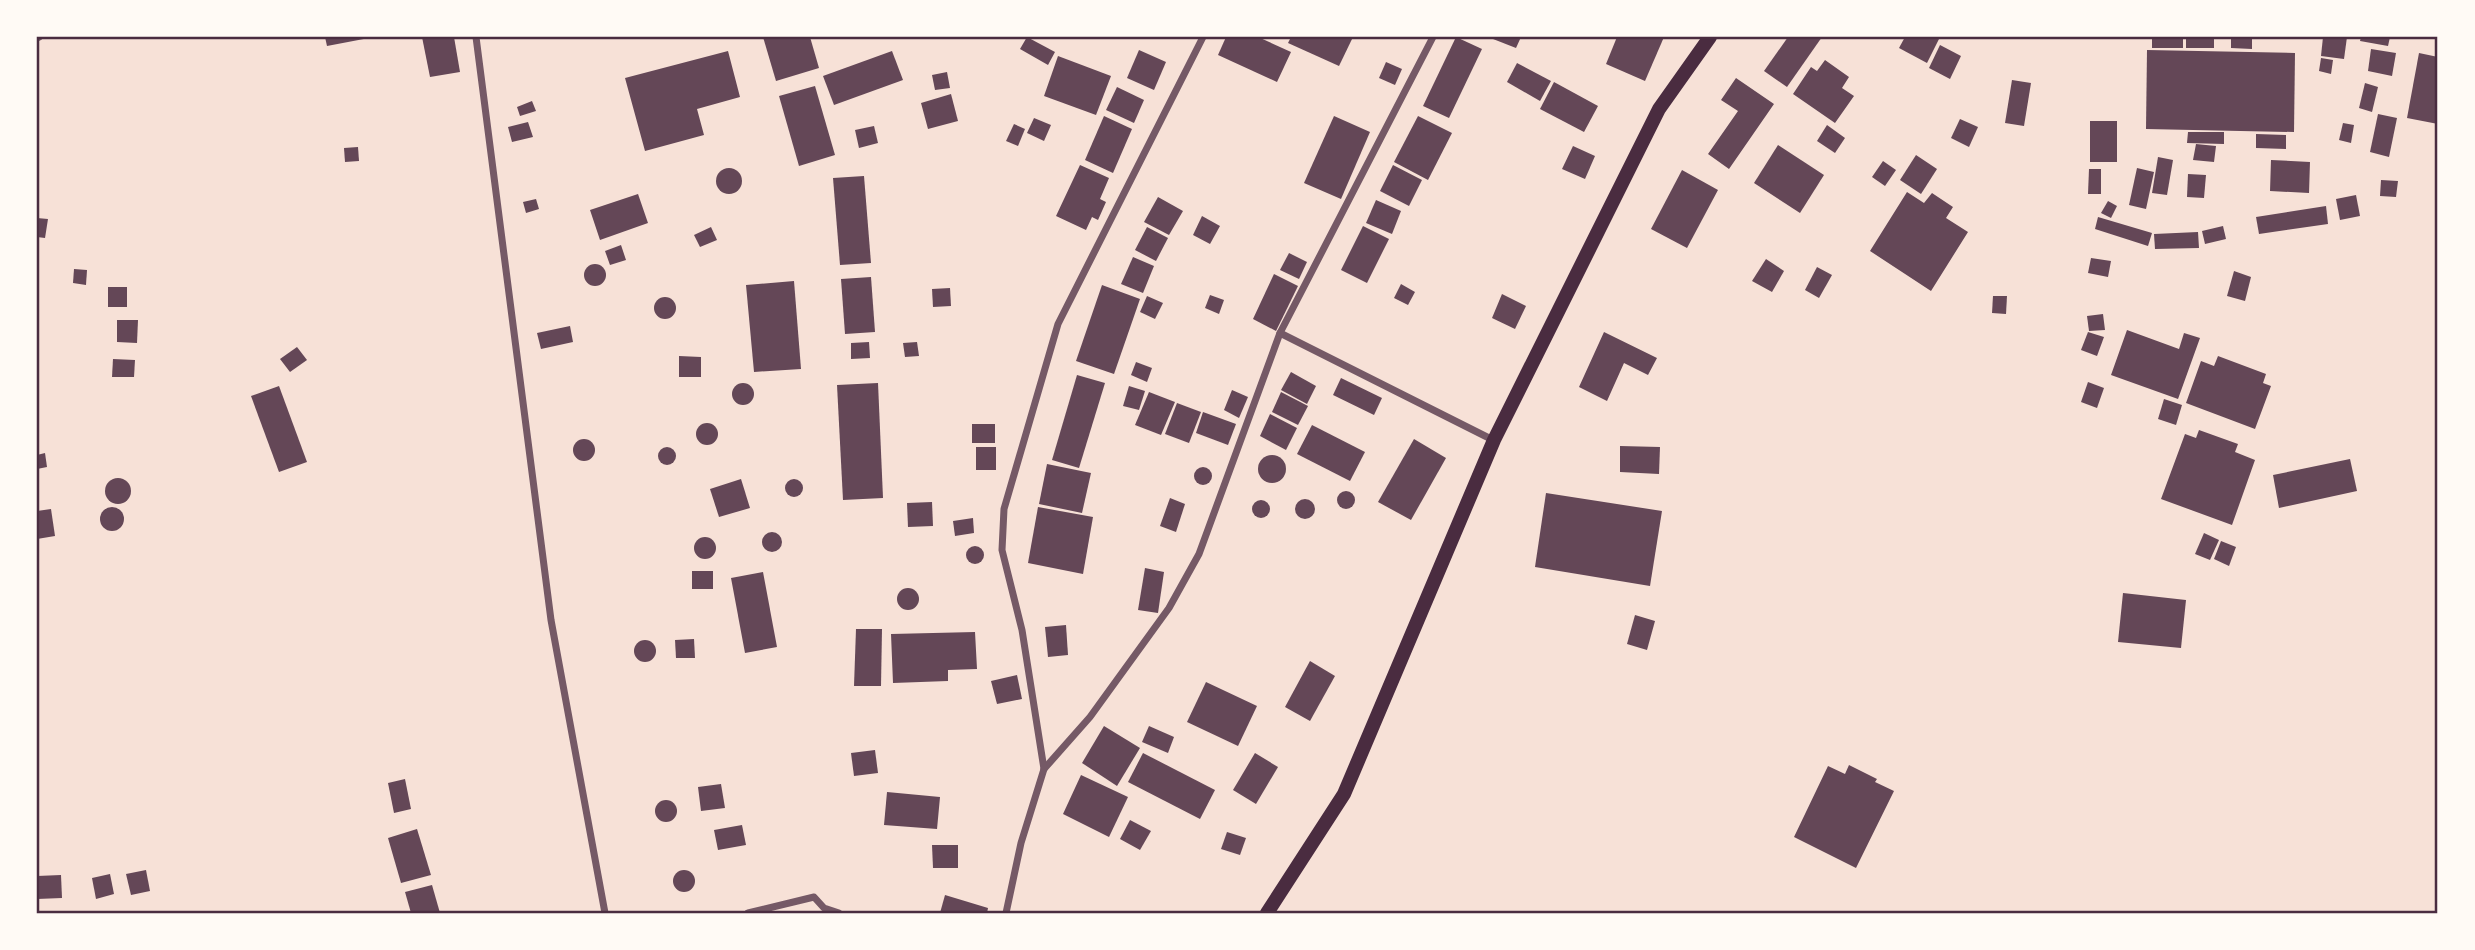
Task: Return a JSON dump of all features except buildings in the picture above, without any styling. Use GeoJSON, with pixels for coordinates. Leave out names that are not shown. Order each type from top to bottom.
{"type":"FeatureCollection","features":[{"type":"Feature","properties":{"kind":"main road"},"geometry":{"type":"LineString","coordinates":[[1267,913],[1345,793],[1494,440],[1659,109],[1710,37]]}},
{"type":"Feature","properties":{"kind":"street"},"geometry":{"type":"LineString","coordinates":[[476,37],[551,620],[605,913]]}},
{"type":"Feature","properties":{"kind":"street"},"geometry":{"type":"LineString","coordinates":[[1044,769],[1022,630],[1002,550],[1004,509],[1058,324],[1203,37]]}},
{"type":"Feature","properties":{"kind":"street"},"geometry":{"type":"LineString","coordinates":[[1006,913],[1021,843],[1044,769],[1090,717],[1161,619],[1199,554],[1280,333],[1433,37]]}},
{"type":"Feature","properties":{"kind":"street"},"geometry":{"type":"LineString","coordinates":[[1280,333],[1494,440]]}},
{"type":"Feature","properties":{"kind":"street"},"geometry":{"type":"LineString","coordinates":[[748,913],[814,897],[824,908],[839,913]]}}]}
